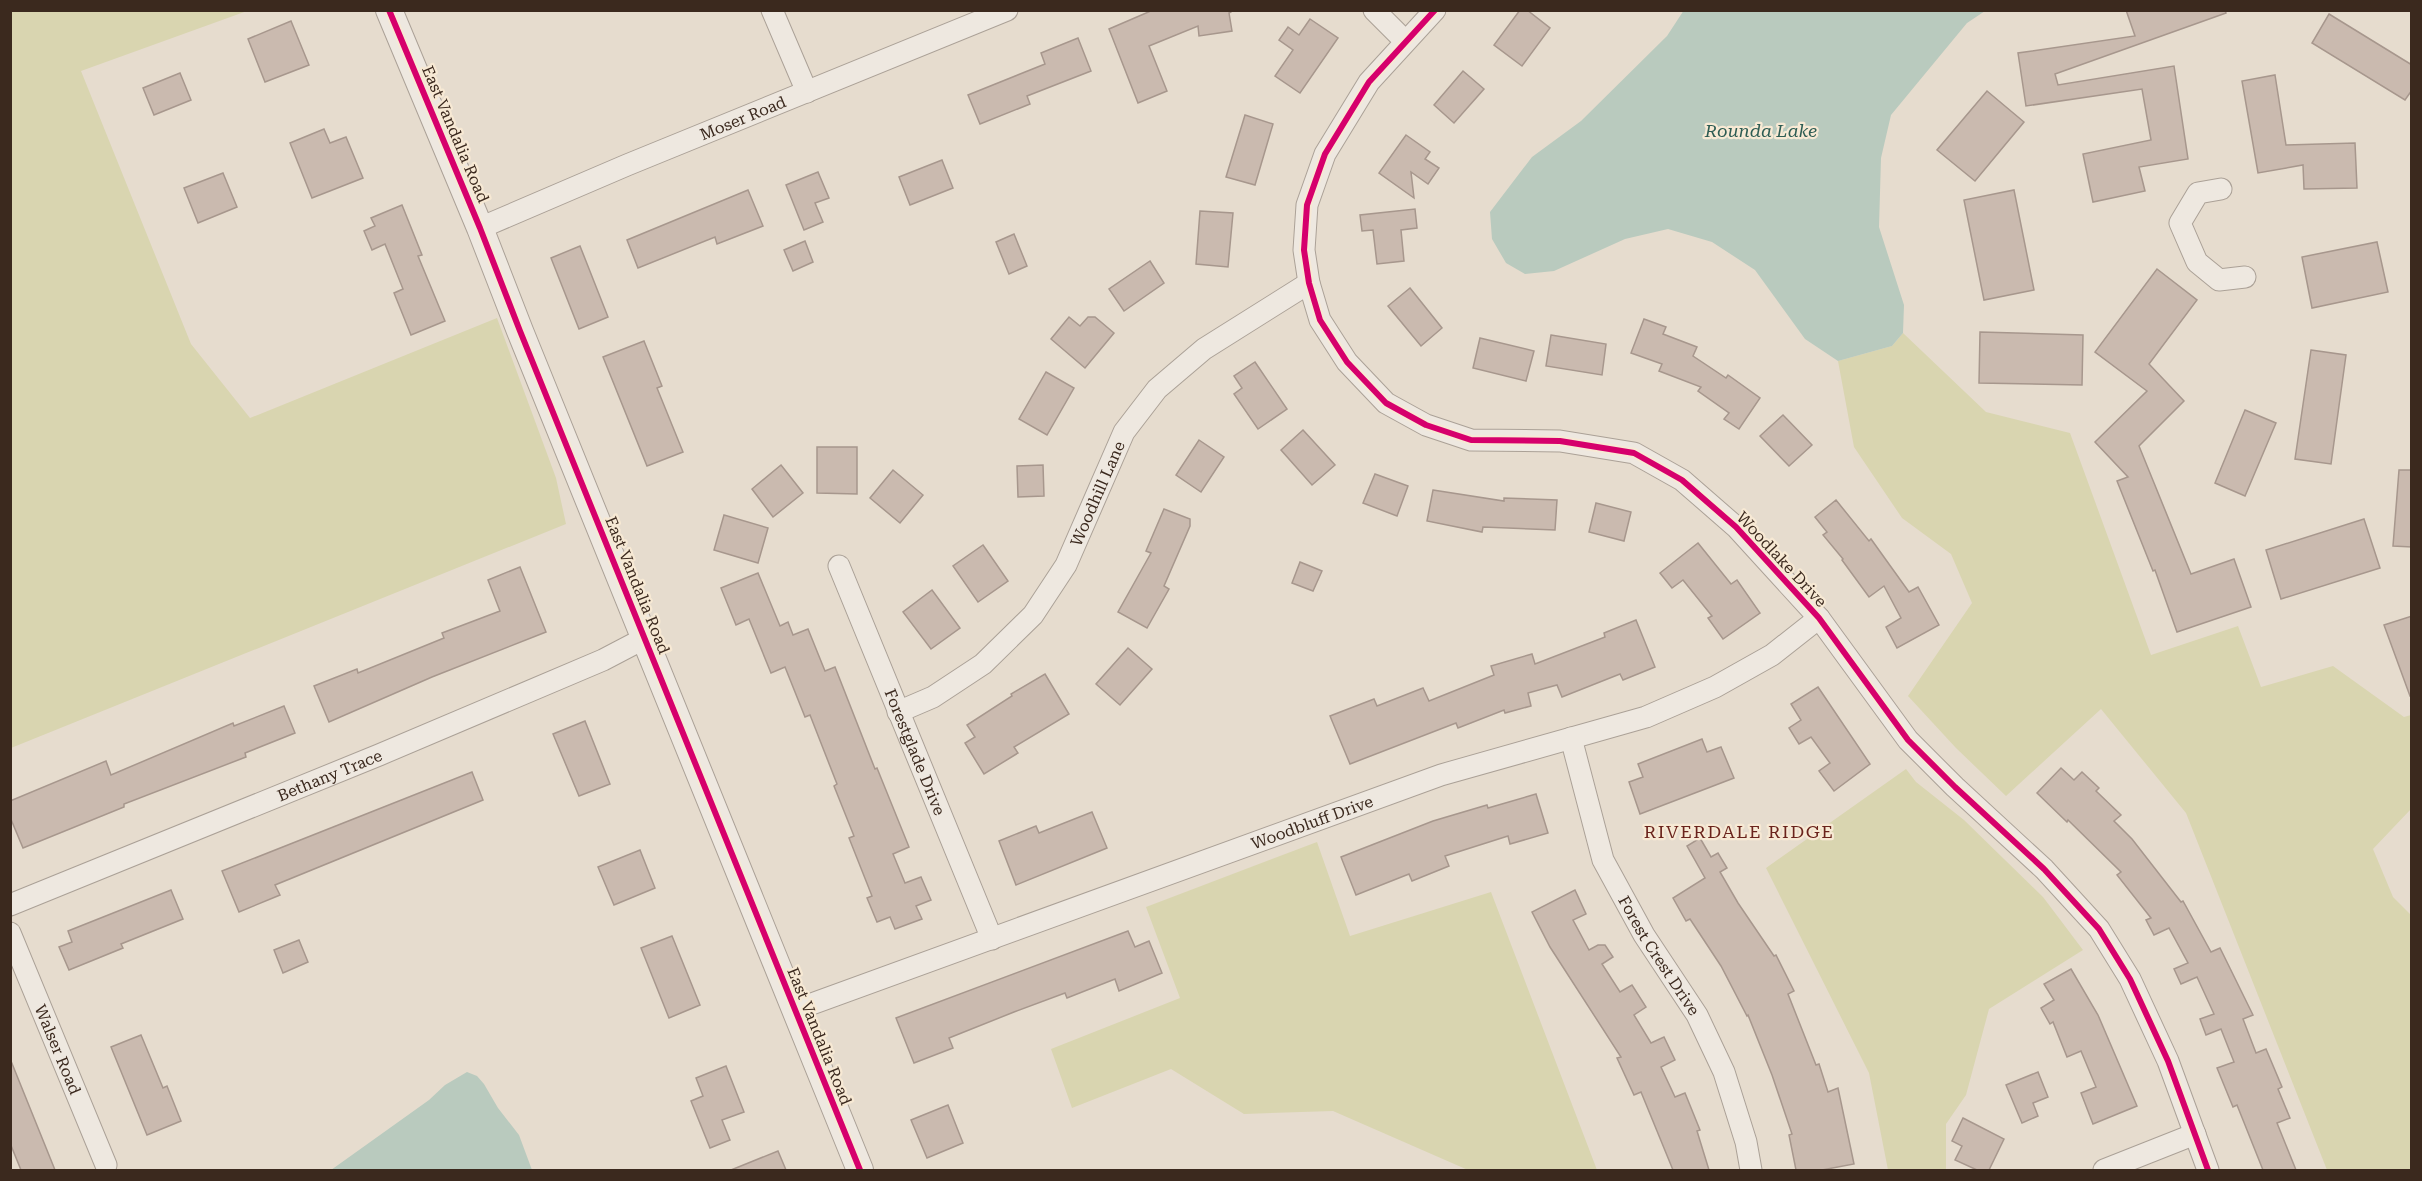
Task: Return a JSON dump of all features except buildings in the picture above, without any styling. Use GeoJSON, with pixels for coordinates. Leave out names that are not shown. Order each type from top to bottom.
{"type":"FeatureCollection","features":[{"type":"Feature","properties":{"kind":"street","name":"East Vandalia Road"},"geometry":{"type":"LineString","coordinates":[[389,10],[480,228],[860,1170]]}},
{"type":"Feature","properties":{"kind":"street"},"geometry":{"type":"LineString","coordinates":[[772,10],[807,92]]}},
{"type":"Feature","properties":{"kind":"street","name":"Moser Road"},"geometry":{"type":"LineString","coordinates":[[480,228],[627,165],[1007,10]]}},
{"type":"Feature","properties":{"kind":"street"},"geometry":{"type":"LineString","coordinates":[[1374,10],[1405,41]]}},
{"type":"Feature","properties":{"kind":"street","name":"Woodlake Drive"},"geometry":{"type":"LineString","coordinates":[[1435,10],[1369,82],[1325,154],[1307,206],[1304,250],[1309,283],[1320,320],[1347,362],[1386,403],[1426,424],[1471,441],[1560,441],[1634,453],[1682,480],[1736,527],[1819,618],[1908,740],[2044,869],[2099,929],[2130,980],[2168,1061],[2208,1170]]}},
{"type":"Feature","properties":{"kind":"street"},"geometry":{"type":"LineString","coordinates":[[2221,189],[2198,193],[2180,223],[2197,262],[2219,280],[2245,277]]}},
{"type":"Feature","properties":{"kind":"street","name":"Woodhill Lane"},"geometry":{"type":"LineString","coordinates":[[898,712],[933,697],[983,664],[1033,615],[1066,565],[1124,432],[1157,389],[1204,349],[1309,283]]}},
{"type":"Feature","properties":{"kind":"street","name":"Forestglade Drive"},"geometry":{"type":"LineString","coordinates":[[839,566],[992,939]]}},
{"type":"Feature","properties":{"kind":"street","name":"Woodbluff Drive"},"geometry":{"type":"LineString","coordinates":[[795,1010],[1441,775],[1646,717],[1716,687],[1772,655],[1819,618]]}},
{"type":"Feature","properties":{"kind":"street","name":"Bethany Trace"},"geometry":{"type":"LineString","coordinates":[[10,905],[380,755],[603,660],[645,638]]}},
{"type":"Feature","properties":{"kind":"street","name":"Forest Crest Drive"},"geometry":{"type":"LineString","coordinates":[[1571,738],[1603,861],[1644,935],[1697,1015],[1724,1072],[1746,1142],[1751,1170]]}},
{"type":"Feature","properties":{"kind":"street","name":"Walser Road"},"geometry":{"type":"LineString","coordinates":[[10,933],[106,1165]]}},
{"type":"Feature","properties":{"kind":"street"},"geometry":{"type":"LineString","coordinates":[[2104,1170],[2195,1134]]}},
{"type":"Feature","properties":{"kind":"shaded area"},"geometry":{"type":"Polygon","coordinates":[[[11,10],[247,11],[81,71],[191,344],[250,418],[497,318],[556,478],[566,524],[11,748],[11,10]]]}},
{"type":"Feature","properties":{"kind":"shaded area"},"geometry":{"type":"Polygon","coordinates":[[[1903,333],[1986,412],[2070,433],[2151,655],[2238,626],[2261,687],[2333,666],[2404,717],[2411,715],[2411,809],[2373,849],[2393,897],[2411,915],[2411,1170],[2327,1170],[2186,813],[2101,709],[2006,796],[1956,748],[1908,696],[1972,603],[1951,554],[1902,518],[1854,447],[1838,361],[1892,346],[1903,333]]]}},
{"type":"Feature","properties":{"kind":"shaded area"},"geometry":{"type":"Polygon","coordinates":[[[1906,769],[1916,782],[1964,820],[2043,897],[2083,950],[1989,1009],[1966,1095],[1946,1124],[1946,1170],[1888,1170],[1869,1073],[1766,868],[1906,769]]]}},
{"type":"Feature","properties":{"kind":"shaded area"},"geometry":{"type":"Polygon","coordinates":[[[1317,842],[1350,936],[1491,892],[1597,1170],[1468,1170],[1333,1111],[1244,1114],[1171,1069],[1072,1108],[1051,1049],[1180,998],[1146,907],[1317,842]]]}},
{"type":"Feature","properties":{"kind":"water","name":"Rounda Lake"},"geometry":{"type":"Polygon","coordinates":[[[1684,10],[1985,11],[1967,23],[1891,115],[1881,158],[1879,227],[1904,305],[1903,333],[1892,346],[1838,361],[1805,339],[1755,270],[1712,242],[1668,229],[1625,239],[1554,271],[1525,274],[1506,263],[1492,239],[1490,212],[1532,157],[1581,121],[1667,36],[1684,10]]]}},
{"type":"Feature","properties":{"kind":"water"},"geometry":{"type":"Polygon","coordinates":[[[467,1072],[477,1076],[484,1084],[498,1108],[519,1135],[532,1170],[331,1170],[429,1100],[445,1085],[467,1072]]]}},
{"type":"Feature","properties":{"kind":"cycle path"},"geometry":{"type":"LineString","coordinates":[[389,10],[480,228],[860,1170]]}},
{"type":"Feature","properties":{"kind":"cycle path"},"geometry":{"type":"LineString","coordinates":[[1435,10],[1369,82],[1325,154],[1307,205],[1304,250],[1309,283],[1320,320],[1347,362],[1386,403],[1426,425],[1471,440],[1560,441],[1634,453],[1682,480],[1736,527],[1819,618],[1908,740],[2044,869],[2099,929],[2130,979],[2168,1061],[2208,1170]]}},
{"type":"Feature","properties":{"kind":"district","name":"RIVERDALE RIDGE"},"geometry":{"type":"Point","coordinates":[1739,832]}}]}
